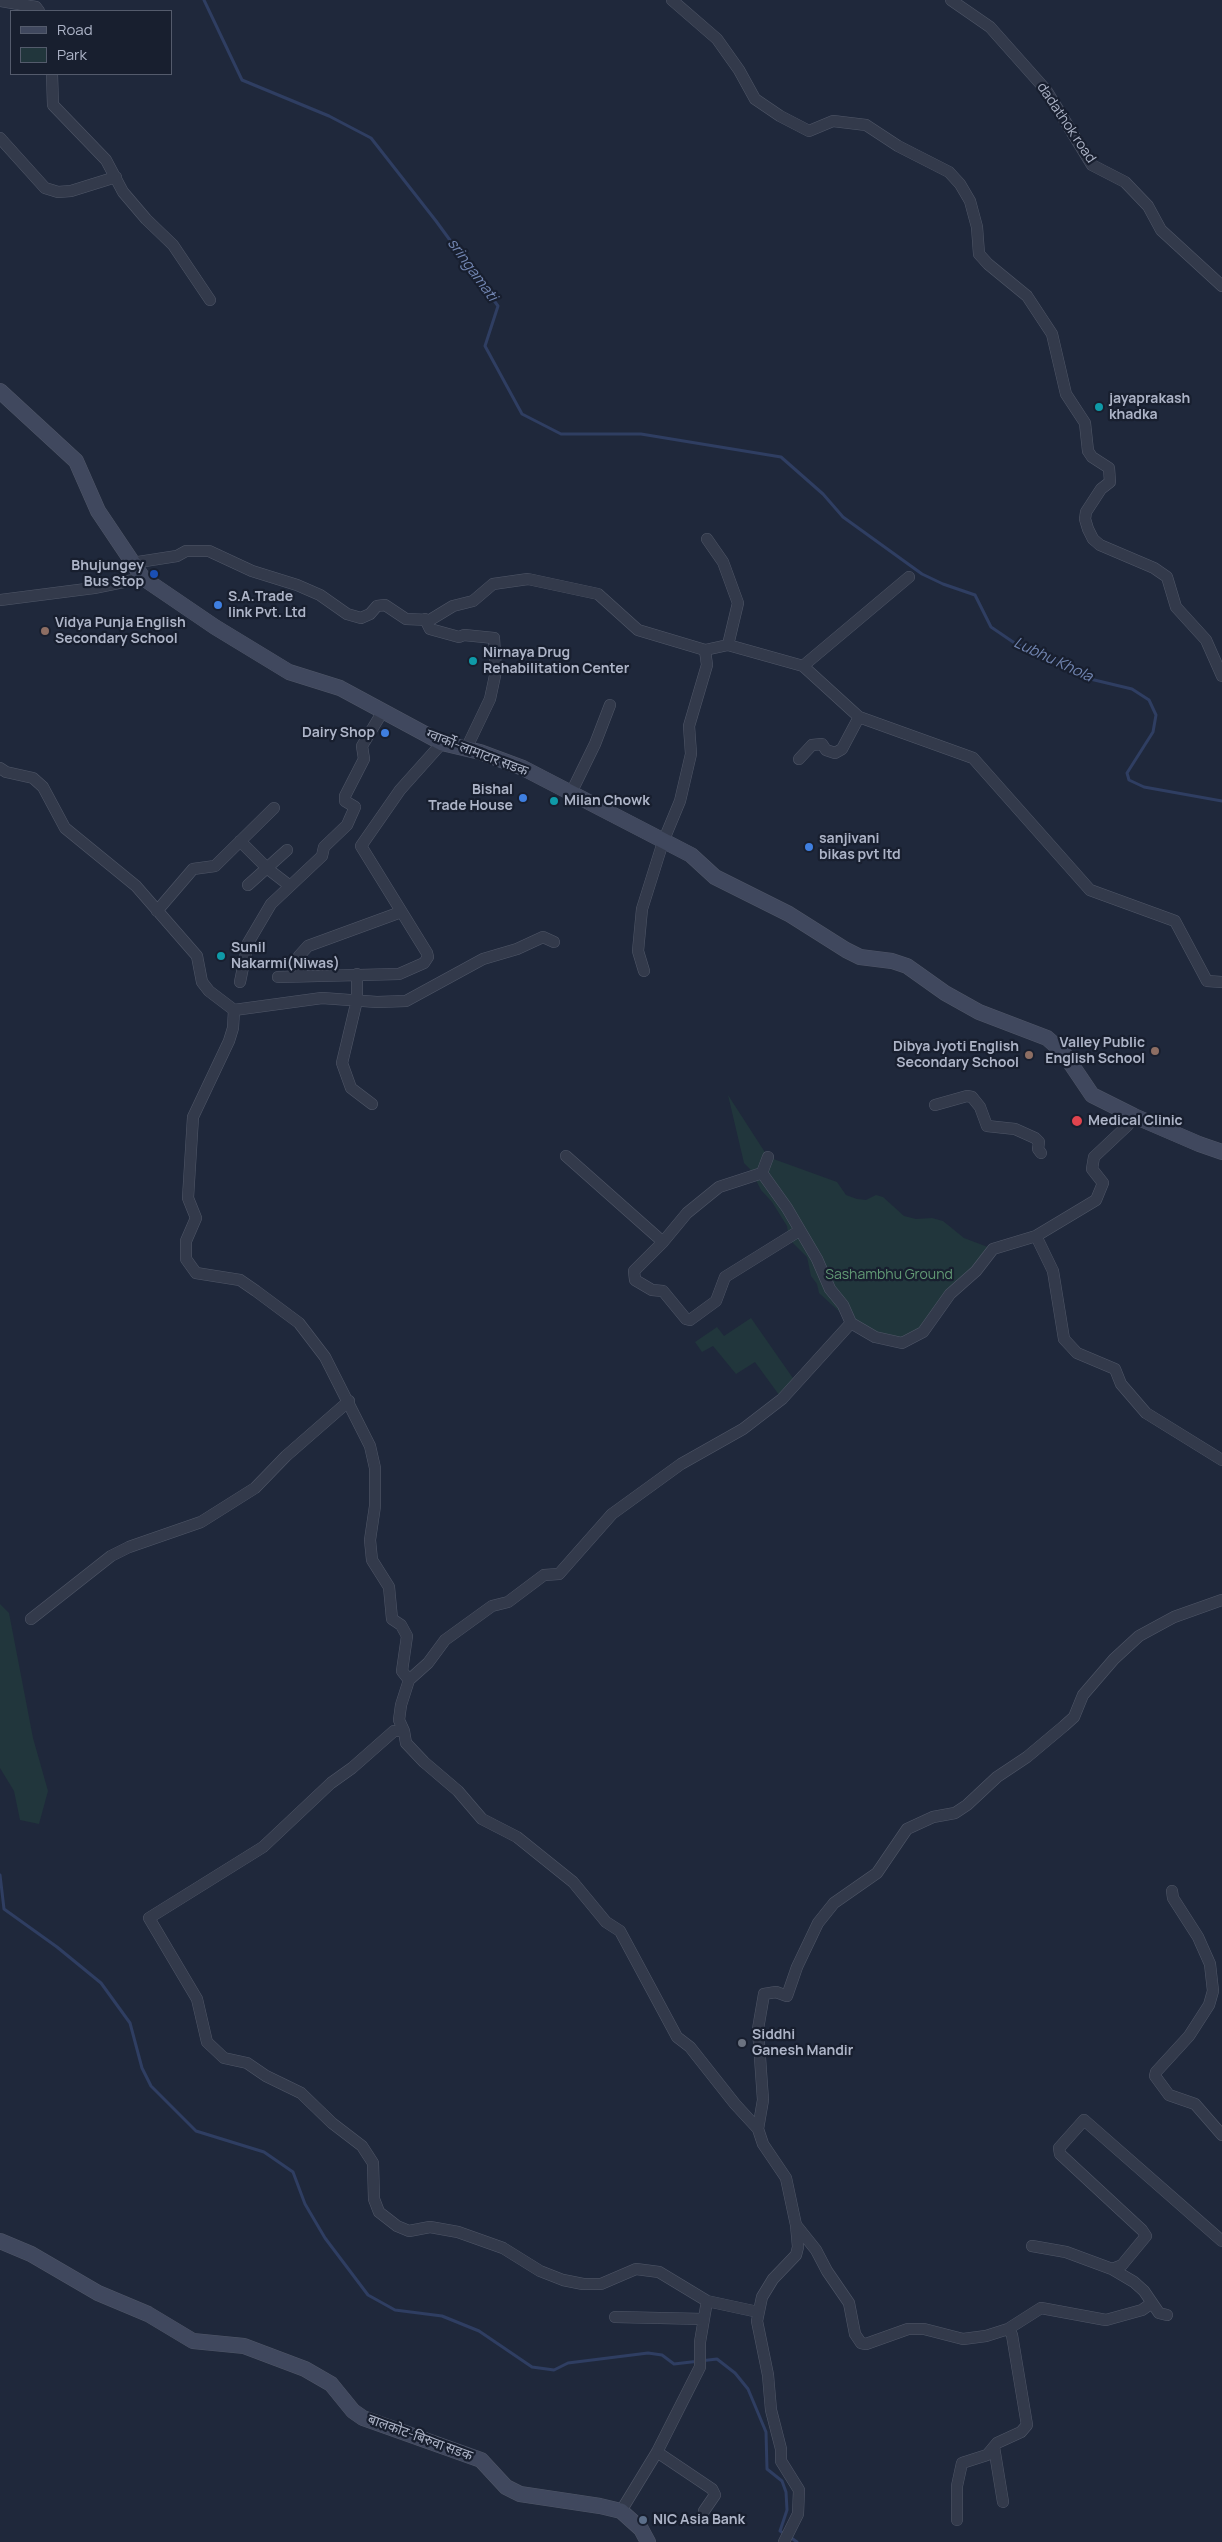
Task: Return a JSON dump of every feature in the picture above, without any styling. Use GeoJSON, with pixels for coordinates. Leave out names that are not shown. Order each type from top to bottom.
{"type":"FeatureCollection","features":[{"type":"Feature","properties":{"kind":"main road","name":"ग्वार्को-लामाटार सडक"},"geometry":{"type":"LineString","coordinates":[[0,391],[76,461],[98,511],[143,578],[215,627],[289,672],[340,688],[442,742],[523,768],[663,842],[692,855],[715,877],[790,914],[860,957],[892,961],[907,966],[945,993],[979,1012],[1047,1038],[1063,1052],[1092,1095],[1134,1116],[1222,1152]]}},
{"type":"Feature","properties":{"kind":"main road","name":"बालकोट-बिरुवा सडक"},"geometry":{"type":"LineString","coordinates":[[0,2241],[31,2254],[98,2293],[148,2314],[193,2341],[244,2346],[264,2352],[320,2376],[331,2384],[353,2411],[364,2418],[481,2460],[506,2487],[520,2494],[621,2511],[641,2529],[648,2542]]}},
{"type":"Feature","properties":{"kind":"street"},"geometry":{"type":"LineString","coordinates":[[672,0],[717,39],[739,70],[756,99],[780,116],[809,131],[833,121],[866,125],[898,146],[949,172],[960,184],[972,209],[977,227],[979,254],[988,264],[1027,296],[1052,334],[1066,394],[1085,423],[1088,451],[1092,457],[1109,468],[1110,482],[1101,489],[1086,512],[1085,519],[1093,539],[1100,545],[1154,568],[1167,577],[1176,607],[1206,640],[1222,676]]}},
{"type":"Feature","properties":{"kind":"street","name":"dadathok road"},"geometry":{"type":"LineString","coordinates":[[951,0],[990,27],[1046,90],[1092,165],[1125,182],[1148,206],[1162,230],[1222,286]]}},
{"type":"Feature","properties":{"kind":"street"},"geometry":{"type":"LineString","coordinates":[[0,1],[36,7],[38,10]]}},
{"type":"Feature","properties":{"kind":"street"},"geometry":{"type":"LineString","coordinates":[[52,75],[53,105],[106,160],[123,192],[146,219],[174,245],[210,300]]}},
{"type":"Feature","properties":{"kind":"street"},"geometry":{"type":"LineString","coordinates":[[0,138],[45,188],[58,192],[71,191],[116,178]]}},
{"type":"Feature","properties":{"kind":"street"},"geometry":{"type":"LineString","coordinates":[[707,539],[723,562],[738,603],[728,645]]}},
{"type":"Feature","properties":{"kind":"street"},"geometry":{"type":"LineString","coordinates":[[132,563],[177,556],[186,551],[209,551],[252,571],[297,585],[320,595],[347,614],[361,618],[370,614],[377,606],[385,605],[405,618],[430,620],[453,606],[473,601],[494,584],[528,579],[598,594],[638,630],[705,650],[728,645],[803,666],[859,717],[973,758],[1090,890],[1175,921],[1207,981],[1222,982]]}},
{"type":"Feature","properties":{"kind":"street"},"geometry":{"type":"LineString","coordinates":[[803,666],[909,577]]}},
{"type":"Feature","properties":{"kind":"street"},"geometry":{"type":"LineString","coordinates":[[0,600],[94,588],[143,578]]}},
{"type":"Feature","properties":{"kind":"street"},"geometry":{"type":"LineString","coordinates":[[425,619],[430,629],[460,637],[464,635],[494,638],[496,671],[490,699],[466,749]]}},
{"type":"Feature","properties":{"kind":"street"},"geometry":{"type":"LineString","coordinates":[[644,971],[638,951],[642,909],[663,842],[680,801],[688,770],[691,754],[689,726],[707,665],[705,650]]}},
{"type":"Feature","properties":{"kind":"street"},"geometry":{"type":"LineString","coordinates":[[571,794],[595,744],[610,705]]}},
{"type":"Feature","properties":{"kind":"street"},"geometry":{"type":"LineString","coordinates":[[240,982],[248,943],[271,904],[322,856],[324,847],[347,825],[354,807],[345,801],[345,796],[364,759],[362,746],[383,712]]}},
{"type":"Feature","properties":{"kind":"street"},"geometry":{"type":"LineString","coordinates":[[798,759],[812,745],[822,744],[826,750],[835,753],[842,749],[859,717]]}},
{"type":"Feature","properties":{"kind":"street"},"geometry":{"type":"LineString","coordinates":[[278,976],[399,974],[424,963],[428,957],[427,953],[361,846],[400,790],[442,742]]}},
{"type":"Feature","properties":{"kind":"street"},"geometry":{"type":"LineString","coordinates":[[0,768],[6,772],[33,778],[43,787],[65,828],[136,886],[197,956],[202,982],[209,991],[234,1010],[314,998],[377,1002],[406,1001],[483,959],[517,949],[543,937],[554,942]]}},
{"type":"Feature","properties":{"kind":"street"},"geometry":{"type":"LineString","coordinates":[[156,911],[193,869],[215,866],[274,808]]}},
{"type":"Feature","properties":{"kind":"street"},"geometry":{"type":"LineString","coordinates":[[240,841],[268,869],[290,886]]}},
{"type":"Feature","properties":{"kind":"street"},"geometry":{"type":"LineString","coordinates":[[248,885],[268,869],[286,850]]}},
{"type":"Feature","properties":{"kind":"street"},"geometry":{"type":"LineString","coordinates":[[302,976],[299,956],[308,946],[400,912]]}},
{"type":"Feature","properties":{"kind":"street"},"geometry":{"type":"LineString","coordinates":[[357,974],[357,1000],[342,1063],[351,1088],[372,1104]]}},
{"type":"Feature","properties":{"kind":"street"},"geometry":{"type":"LineString","coordinates":[[234,1010],[233,1028],[229,1041],[193,1117],[188,1198],[196,1218],[186,1241],[186,1259],[196,1273],[240,1280],[299,1323],[325,1357],[349,1402],[370,1446],[375,1468],[375,1506],[370,1540],[372,1560],[389,1587],[392,1619],[401,1625],[407,1636],[402,1671],[409,1680]]}},
{"type":"Feature","properties":{"kind":"street"},"geometry":{"type":"LineString","coordinates":[[935,1105],[967,1096],[972,1097],[980,1107],[987,1126],[1014,1128],[1034,1138],[1039,1142],[1038,1149],[1041,1154]]}},
{"type":"Feature","properties":{"kind":"street"},"geometry":{"type":"LineString","coordinates":[[762,1173],[787,1208],[817,1259],[830,1289],[843,1305],[851,1322],[875,1337],[902,1343],[923,1332],[950,1294],[976,1271],[993,1249],[1036,1236],[1096,1200],[1103,1183],[1092,1168],[1094,1156],[1127,1126],[1134,1116]]}},
{"type":"Feature","properties":{"kind":"street"},"geometry":{"type":"LineString","coordinates":[[566,1156],[663,1242]]}},
{"type":"Feature","properties":{"kind":"street"},"geometry":{"type":"LineString","coordinates":[[762,1173],[768,1157]]}},
{"type":"Feature","properties":{"kind":"street"},"geometry":{"type":"LineString","coordinates":[[762,1173],[719,1187],[687,1213],[663,1242],[634,1271],[635,1280],[652,1290],[664,1291],[686,1319],[690,1320],[716,1300],[726,1277],[799,1231]]}},
{"type":"Feature","properties":{"kind":"street"},"geometry":{"type":"LineString","coordinates":[[1036,1236],[1053,1271],[1064,1339],[1077,1353],[1115,1369],[1121,1384],[1146,1413],[1222,1460]]}},
{"type":"Feature","properties":{"kind":"street"},"geometry":{"type":"LineString","coordinates":[[786,2540],[796,2522],[800,2502],[799,2490],[781,2461],[781,2449],[771,2410],[768,2375],[757,2321],[762,2296],[773,2279],[796,2254],[796,2225],[786,2178],[763,2144],[758,2129],[735,2104],[690,2047],[677,2037],[620,1931],[606,1922],[573,1882],[517,1837],[482,1820],[458,1791],[424,1762],[406,1743],[404,1731],[399,1720],[401,1705],[409,1680],[428,1663],[445,1640],[492,1606],[508,1602],[544,1575],[560,1574],[612,1514],[681,1464],[743,1428],[782,1399],[851,1322]]}},
{"type":"Feature","properties":{"kind":"street"},"geometry":{"type":"LineString","coordinates":[[31,1619],[111,1556],[129,1547],[201,1522],[255,1488],[286,1456],[349,1402]]}},
{"type":"Feature","properties":{"kind":"street"},"geometry":{"type":"LineString","coordinates":[[758,2129],[763,2100],[758,2029],[764,1994],[776,1992],[787,1996],[797,1967],[818,1922],[834,1903],[877,1873],[907,1829],[933,1817],[955,1813],[968,1805],[997,1777],[1027,1757],[1064,1726],[1074,1717],[1083,1695],[1114,1659],[1140,1636],[1174,1617],[1222,1600]]}},
{"type":"Feature","properties":{"kind":"street"},"geometry":{"type":"LineString","coordinates":[[404,1731],[394,1732],[352,1768],[331,1783],[263,1847],[149,1918],[197,1999],[207,2042],[224,2058],[247,2063],[266,2076],[300,2093],[332,2123],[362,2146],[373,2163],[374,2198],[379,2212],[397,2226],[409,2231],[430,2228],[458,2232],[503,2248],[540,2271],[563,2280],[583,2284],[601,2284],[636,2269],[659,2272],[707,2301],[758,2312]]}},
{"type":"Feature","properties":{"kind":"street"},"geometry":{"type":"LineString","coordinates":[[1172,1891],[1173,1898],[1198,1937],[1208,1957],[1213,1991],[1209,2004],[1189,2036],[1156,2072],[1155,2076],[1169,2095],[1195,2104],[1222,2135]]}},
{"type":"Feature","properties":{"kind":"street"},"geometry":{"type":"LineString","coordinates":[[1112,2269],[1122,2265],[1146,2236],[1142,2230],[1060,2154],[1059,2148],[1084,2120],[1222,2241]]}},
{"type":"Feature","properties":{"kind":"street"},"geometry":{"type":"LineString","coordinates":[[796,2225],[816,2250],[826,2272],[849,2303],[855,2334],[861,2342],[871,2344],[908,2329],[924,2329],[963,2339],[986,2336],[1008,2329],[1041,2308],[1106,2320],[1142,2310],[1152,2303]]}},
{"type":"Feature","properties":{"kind":"street"},"geometry":{"type":"LineString","coordinates":[[1032,2246],[1066,2252],[1112,2269],[1134,2282],[1159,2313],[1167,2315]]}},
{"type":"Feature","properties":{"kind":"street"},"geometry":{"type":"LineString","coordinates":[[621,2511],[657,2452],[699,2362],[707,2301]]}},
{"type":"Feature","properties":{"kind":"street"},"geometry":{"type":"LineString","coordinates":[[615,2317],[704,2319]]}},
{"type":"Feature","properties":{"kind":"street"},"geometry":{"type":"LineString","coordinates":[[957,2520],[960,2466],[962,2463],[987,2455],[994,2446],[1021,2432],[1027,2425],[1012,2336],[1008,2329]]}},
{"type":"Feature","properties":{"kind":"street"},"geometry":{"type":"LineString","coordinates":[[994,2446],[1003,2502]]}},
{"type":"Feature","properties":{"kind":"street"},"geometry":{"type":"LineString","coordinates":[[657,2452],[714,2492],[715,2495],[704,2511]]}},
{"type":"Feature","properties":{"kind":"green space","name":"Sashambhu Ground"},"geometry":{"type":"Polygon","coordinates":[[[728,1095],[768,1157],[837,1182],[846,1195],[866,1200],[876,1195],[883,1197],[904,1216],[916,1219],[932,1218],[943,1221],[964,1238],[993,1249],[923,1332],[902,1343],[855,1326],[819,1293],[817,1284],[811,1276],[807,1257],[789,1239],[787,1226],[772,1202],[761,1190],[750,1169],[744,1163],[728,1095]]]}},
{"type":"Feature","properties":{"kind":"green space"},"geometry":{"type":"Polygon","coordinates":[[[751,1318],[797,1384],[782,1399],[755,1362],[736,1374],[713,1346],[702,1352],[695,1342],[717,1327],[724,1336],[751,1318]]]}},
{"type":"Feature","properties":{"kind":"green space"},"geometry":{"type":"Polygon","coordinates":[[[0,1604],[9,1613],[33,1738],[48,1791],[39,1824],[20,1820],[14,1791],[0,1768],[0,1604]]]}},
{"type":"Feature","properties":{"kind":"waterway","name":"sringamati"},"geometry":{"type":"LineString","coordinates":[[204,0],[242,80],[329,116],[371,138],[436,221],[498,306],[485,346],[522,414],[561,434],[641,434],[781,457],[823,494],[843,517],[922,574],[943,584],[975,595],[991,627],[1016,644],[1060,662],[1086,678],[1132,689],[1149,700],[1156,715],[1153,732],[1127,773],[1129,780],[1144,787],[1222,801]]}},
{"type":"Feature","properties":{"kind":"waterway"},"geometry":{"type":"LineString","coordinates":[[0,1875],[4,1909],[57,1947],[101,1983],[130,2023],[142,2068],[151,2086],[196,2131],[264,2152],[293,2172],[305,2204],[325,2238],[368,2295],[395,2310],[442,2316],[479,2331],[532,2367],[554,2370],[568,2363],[648,2353],[662,2355],[674,2364],[717,2359],[735,2373],[748,2389],[766,2432],[767,2469],[782,2481],[786,2492],[787,2510],[780,2531],[785,2534]]}},
{"type":"Feature","properties":{"kind":"waterway"},"geometry":{"type":"LineString","coordinates":[[790,2537],[797,2542]]}},
{"type":"Feature","properties":{"kind":"place","name":"jayaprakash khadka"},"geometry":{"type":"Point","coordinates":[1099,407]}},
{"type":"Feature","properties":{"kind":"place","name":"Bhujungey Bus Stop"},"geometry":{"type":"Point","coordinates":[154,574]}},
{"type":"Feature","properties":{"kind":"place","name":"S.A.Trade link Pvt. Ltd"},"geometry":{"type":"Point","coordinates":[218,605]}},
{"type":"Feature","properties":{"kind":"place","name":"Vidya Punja English Secondary School"},"geometry":{"type":"Point","coordinates":[45,631]}},
{"type":"Feature","properties":{"kind":"place","name":"Nirnaya Drug Rehabilitation Center"},"geometry":{"type":"Point","coordinates":[473,661]}},
{"type":"Feature","properties":{"kind":"place","name":"Dairy Shop"},"geometry":{"type":"Point","coordinates":[385,733]}},
{"type":"Feature","properties":{"kind":"place","name":"Bishal Trade House"},"geometry":{"type":"Point","coordinates":[523,798]}},
{"type":"Feature","properties":{"kind":"place","name":"Milan Chowk"},"geometry":{"type":"Point","coordinates":[554,801]}},
{"type":"Feature","properties":{"kind":"place","name":"sanjivani bikas pvt ltd"},"geometry":{"type":"Point","coordinates":[809,847]}},
{"type":"Feature","properties":{"kind":"place","name":"Sunil Nakarmi(Niwas)"},"geometry":{"type":"Point","coordinates":[221,956]}},
{"type":"Feature","properties":{"kind":"place","name":"Valley Public English School"},"geometry":{"type":"Point","coordinates":[1155,1051]}},
{"type":"Feature","properties":{"kind":"place","name":"Dibya Jyoti English Secondary School"},"geometry":{"type":"Point","coordinates":[1029,1055]}},
{"type":"Feature","properties":{"kind":"place","name":"Medical Clinic"},"geometry":{"type":"Point","coordinates":[1077,1121]}},
{"type":"Feature","properties":{"kind":"place","name":"Siddhi Ganesh Mandir"},"geometry":{"type":"Point","coordinates":[742,2043]}},
{"type":"Feature","properties":{"kind":"place","name":"NIC Asia Bank"},"geometry":{"type":"Point","coordinates":[643,2520]}},
{"type":"Feature","properties":{"kind":"water label","name":"Lubhu Khola"},"geometry":{"type":"Point","coordinates":[1053,660]}}]}
